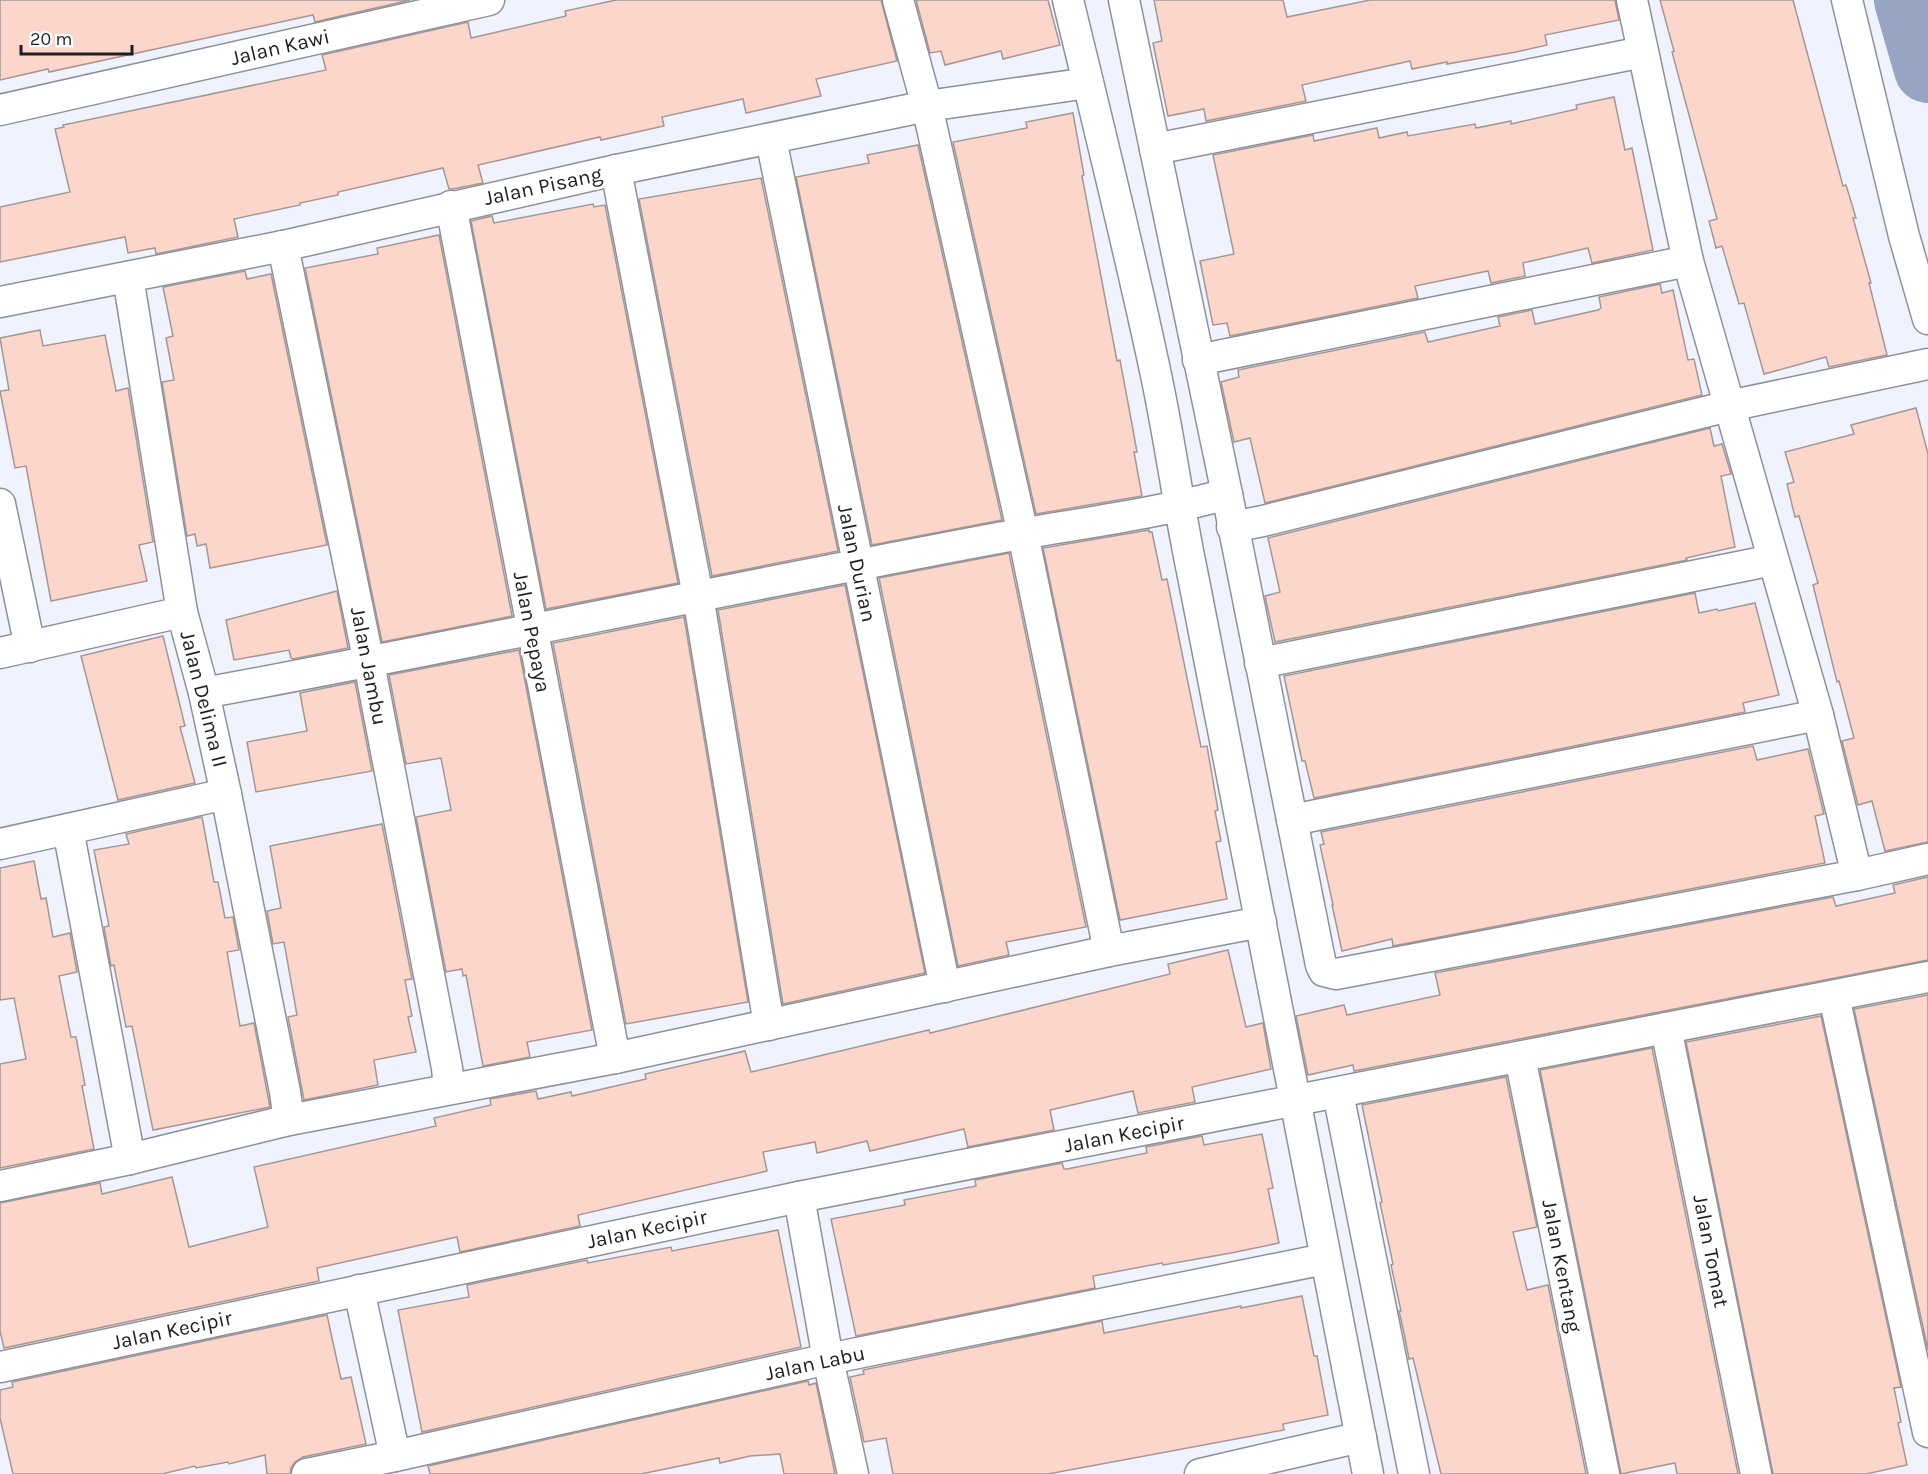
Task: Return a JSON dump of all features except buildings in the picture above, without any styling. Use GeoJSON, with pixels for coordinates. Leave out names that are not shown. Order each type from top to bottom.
{"type":"FeatureCollection","features":[{"type":"Feature","properties":{"kind":"street","name":"Jalan Kawi"},"geometry":{"type":"LineString","coordinates":[[0,110],[489,0]]}},
{"type":"Feature","properties":{"kind":"street"},"geometry":{"type":"LineString","coordinates":[[898,0],[927,106],[1023,534],[1109,951]]}},
{"type":"Feature","properties":{"kind":"street"},"geometry":{"type":"LineString","coordinates":[[1068,0],[1154,364],[1179,508],[1297,1101],[1325,1259],[1368,1474]]}},
{"type":"Feature","properties":{"kind":"street"},"geometry":{"type":"LineString","coordinates":[[1125,0],[1321,965],[1324,970],[1330,973],[1347,972],[1857,875],[1928,859]]}},
{"type":"Feature","properties":{"kind":"street"},"geometry":{"type":"LineString","coordinates":[[1632,0],[1688,261],[1818,715],[1857,875]]}},
{"type":"Feature","properties":{"kind":"street"},"geometry":{"type":"LineString","coordinates":[[1847,0],[1904,236],[1928,319]]}},
{"type":"Feature","properties":{"kind":"street"},"geometry":{"type":"LineString","coordinates":[[1155,149],[1643,52]]}},
{"type":"Feature","properties":{"kind":"street","name":"Jalan Pisang"},"geometry":{"type":"LineString","coordinates":[[0,303],[283,246],[615,170],[927,106],[1088,83]]}},
{"type":"Feature","properties":{"kind":"street","name":"Jalan Durian"},"geometry":{"type":"LineString","coordinates":[[771,139],[945,987]]}},
{"type":"Feature","properties":{"kind":"street"},"geometry":{"type":"LineString","coordinates":[[615,170],[698,596],[769,1025]]}},
{"type":"Feature","properties":{"kind":"street","name":"Jalan Pepaya"},"geometry":{"type":"LineString","coordinates":[[451,206],[615,1058]]}},
{"type":"Feature","properties":{"kind":"street","name":"Jalan Jambu"},"geometry":{"type":"LineString","coordinates":[[283,246],[369,663],[449,1088]]}},
{"type":"Feature","properties":{"kind":"street"},"geometry":{"type":"LineString","coordinates":[[1198,360],[1688,261]]}},
{"type":"Feature","properties":{"kind":"street","name":"Jalan Delima II"},"geometry":{"type":"LineString","coordinates":[[128,277],[182,612],[204,693],[226,794],[289,1120]]}},
{"type":"Feature","properties":{"kind":"street"},"geometry":{"type":"LineString","coordinates":[[1233,526],[1263,521],[1729,406],[1928,364]]}},
{"type":"Feature","properties":{"kind":"street"},"geometry":{"type":"LineString","coordinates":[[204,693],[369,663],[857,565],[1179,508],[1227,494]]}},
{"type":"Feature","properties":{"kind":"street"},"geometry":{"type":"LineString","coordinates":[[0,504],[30,647]]}},
{"type":"Feature","properties":{"kind":"street"},"geometry":{"type":"LineString","coordinates":[[1260,663],[1773,560]]}},
{"type":"Feature","properties":{"kind":"street"},"geometry":{"type":"LineString","coordinates":[[0,653],[182,612]]}},
{"type":"Feature","properties":{"kind":"street"},"geometry":{"type":"LineString","coordinates":[[1292,820],[1818,715]]}},
{"type":"Feature","properties":{"kind":"street"},"geometry":{"type":"LineString","coordinates":[[0,844],[226,794]]}},
{"type":"Feature","properties":{"kind":"street"},"geometry":{"type":"LineString","coordinates":[[68,830],[130,1159]]}},
{"type":"Feature","properties":{"kind":"street"},"geometry":{"type":"LineString","coordinates":[[0,1186],[130,1159],[289,1120],[615,1058],[1109,951],[1261,922]]}},
{"type":"Feature","properties":{"kind":"street","name":"Jalan Kecipir"},"geometry":{"type":"LineString","coordinates":[[0,1366],[799,1197],[1928,977]]}},
{"type":"Feature","properties":{"kind":"street"},"geometry":{"type":"LineString","coordinates":[[1833,996],[1928,1432]]}},
{"type":"Feature","properties":{"kind":"street","name":"Jalan Tomat"},"geometry":{"type":"LineString","coordinates":[[1666,1028],[1756,1474]]}},
{"type":"Feature","properties":{"kind":"street","name":"Jalan Kentang"},"geometry":{"type":"LineString","coordinates":[[1520,1057],[1604,1474]]}},
{"type":"Feature","properties":{"kind":"street"},"geometry":{"type":"LineString","coordinates":[[1338,1093],[1414,1474]]}},
{"type":"Feature","properties":{"kind":"street"},"geometry":{"type":"LineString","coordinates":[[799,1197],[828,1359],[853,1474]]}},
{"type":"Feature","properties":{"kind":"street","name":"Jalan Labu"},"geometry":{"type":"LineString","coordinates":[[307,1474],[828,1359],[1325,1259]]}},
{"type":"Feature","properties":{"kind":"street"},"geometry":{"type":"LineString","coordinates":[[359,1290],[395,1456]]}},
{"type":"Feature","properties":{"kind":"street"},"geometry":{"type":"LineString","coordinates":[[1200,1474],[1361,1437]]}},
{"type":"Feature","properties":{"kind":"waterway"},"geometry":{"type":"LineString","coordinates":[[1908,0],[1928,69]]}}]}
